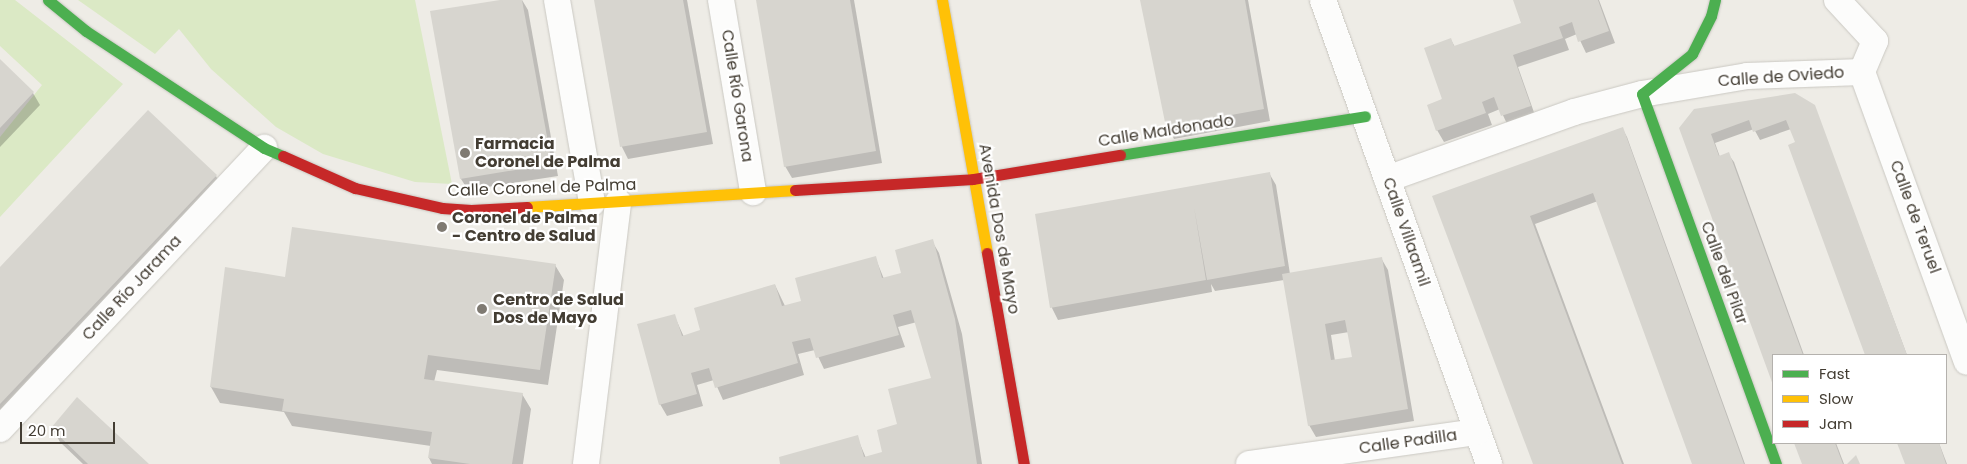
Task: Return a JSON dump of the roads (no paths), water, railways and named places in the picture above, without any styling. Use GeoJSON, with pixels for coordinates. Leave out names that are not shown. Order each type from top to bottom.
{"type":"FeatureCollection","features":[{"type":"Feature","properties":{"kind":"street","name":"Calle Coronel de Palma"},"geometry":{"type":"LineString","coordinates":[[48,0],[86,31],[264,148],[355,188],[442,208],[471,210],[618,202],[973,179]]}},
{"type":"Feature","properties":{"kind":"street"},"geometry":{"type":"LineString","coordinates":[[557,0],[592,203]]}},
{"type":"Feature","properties":{"kind":"street","name":"Calle Río Garona"},"geometry":{"type":"LineString","coordinates":[[721,0],[753,192]]}},
{"type":"Feature","properties":{"kind":"street","name":"Avenida Dos de Mayo"},"geometry":{"type":"LineString","coordinates":[[942,0],[1024,464]]}},
{"type":"Feature","properties":{"kind":"street","name":"Calle Villaamil"},"geometry":{"type":"LineString","coordinates":[[1323,0],[1489,464]]}},
{"type":"Feature","properties":{"kind":"street","name":"Calle de Oviedo"},"geometry":{"type":"LineString","coordinates":[[1642,94],[1692,54],[1711,16],[1714,0]]}},
{"type":"Feature","properties":{"kind":"street","name":"Calle de Oviedo"},"geometry":{"type":"LineString","coordinates":[[1387,179],[1574,112],[1642,94],[1747,76],[1862,72],[1875,41],[1837,0]]}},
{"type":"Feature","properties":{"kind":"street","name":"Calle de Teruel"},"geometry":{"type":"LineString","coordinates":[[1862,72],[1967,362]]}},
{"type":"Feature","properties":{"kind":"street","name":"Calle del Pilar"},"geometry":{"type":"LineString","coordinates":[[1642,94],[1776,464]]}},
{"type":"Feature","properties":{"kind":"street","name":"Calle Maldonado"},"geometry":{"type":"LineString","coordinates":[[973,179],[1365,116]]}},
{"type":"Feature","properties":{"kind":"street","name":"Calle Río Jarama"},"geometry":{"type":"LineString","coordinates":[[0,429],[264,148]]}},
{"type":"Feature","properties":{"kind":"street"},"geometry":{"type":"LineString","coordinates":[[586,464],[618,202]]}},
{"type":"Feature","properties":{"kind":"street","name":"Calle Padilla"},"geometry":{"type":"LineString","coordinates":[[1249,464],[1477,432]]}},
{"type":"Feature","properties":{"kind":"place","name":"Farmacia Coronel de Palma"},"geometry":{"type":"Point","coordinates":[465,153]}},
{"type":"Feature","properties":{"kind":"place","name":"Coronel de Palma - Centro de Salud"},"geometry":{"type":"Point","coordinates":[442,227]}},
{"type":"Feature","properties":{"kind":"place","name":"Centro de Salud Dos de Mayo"},"geometry":{"type":"Point","coordinates":[482,309]}}]}
